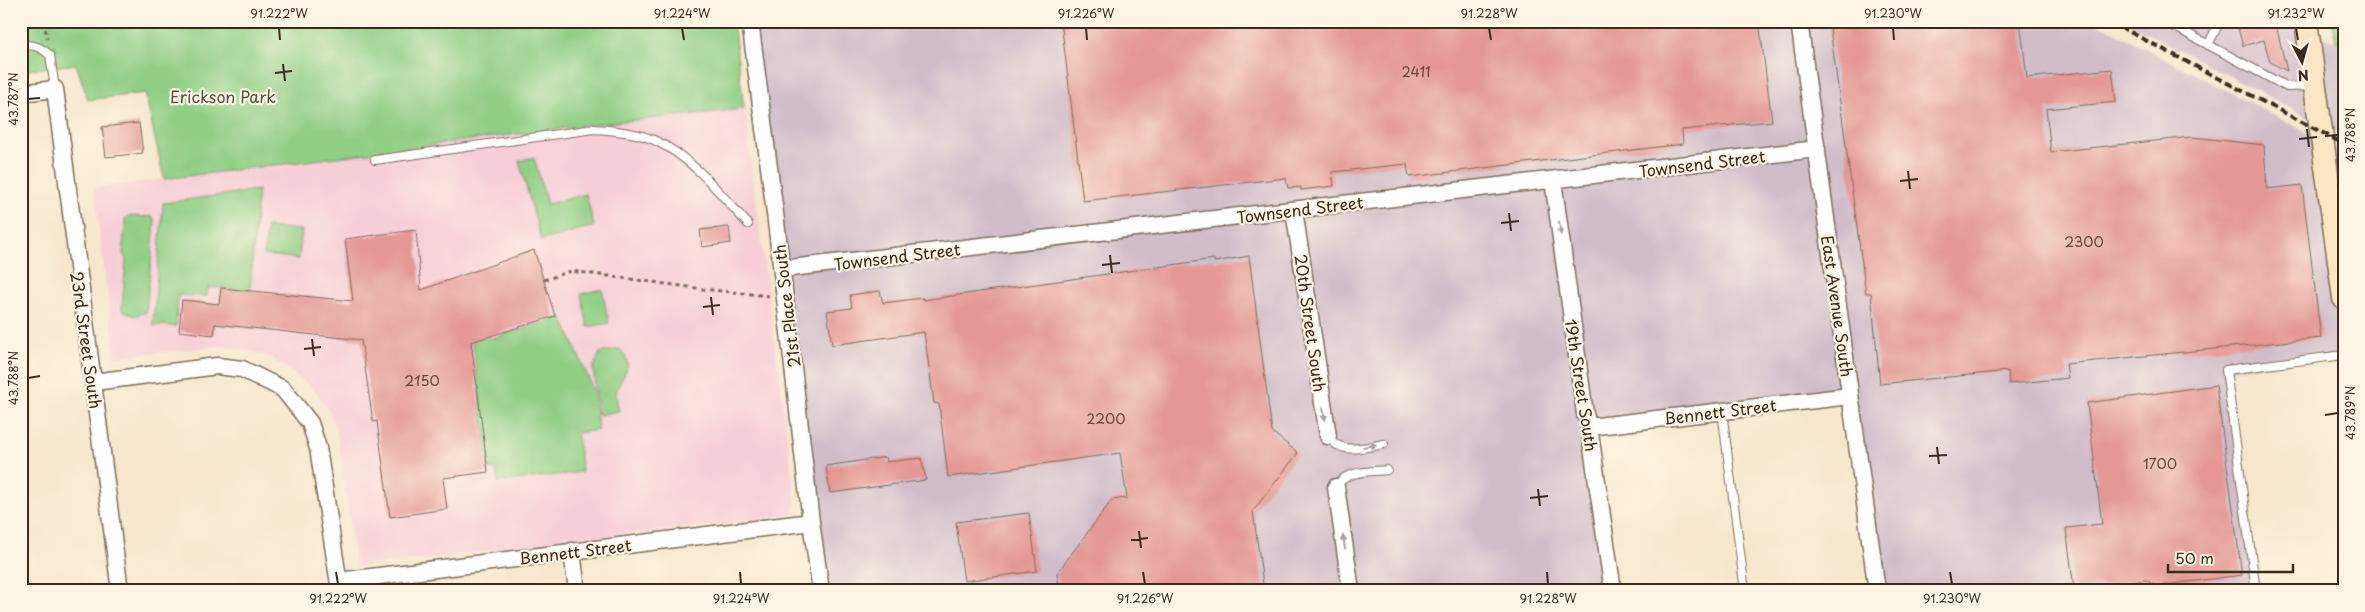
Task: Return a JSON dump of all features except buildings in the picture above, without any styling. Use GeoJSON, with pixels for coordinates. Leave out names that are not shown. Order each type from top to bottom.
{"type":"FeatureCollection","features":[{"type":"Feature","properties":{"kind":"street","name":"21st Place South"},"geometry":{"type":"LineString","coordinates":[[750,21],[821,591]]}},
{"type":"Feature","properties":{"kind":"street","name":"East Avenue South"},"geometry":{"type":"LineString","coordinates":[[1799,21],[1876,591]]}},
{"type":"Feature","properties":{"kind":"street"},"geometry":{"type":"LineString","coordinates":[[2306,21],[2344,298]]}},
{"type":"Feature","properties":{"kind":"street"},"geometry":{"type":"LineString","coordinates":[[21,93],[55,89]]}},
{"type":"Feature","properties":{"kind":"street","name":"23rd Street South"},"geometry":{"type":"LineString","coordinates":[[55,89],[120,591]]}},
{"type":"Feature","properties":{"kind":"street","name":"Townsend Street"},"geometry":{"type":"LineString","coordinates":[[782,270],[1817,149]]}},
{"type":"Feature","properties":{"kind":"street","name":"19th Street South"},"geometry":{"type":"LineString","coordinates":[[1553,180],[1585,414],[1589,427],[1613,591]]}},
{"type":"Feature","properties":{"kind":"street","name":"20th Street South"},"geometry":{"type":"LineString","coordinates":[[1294,210],[1328,436]]}},
{"type":"Feature","properties":{"kind":"street"},"geometry":{"type":"LineString","coordinates":[[94,382],[216,366],[242,369],[283,389],[310,423],[318,448],[339,586]]}},
{"type":"Feature","properties":{"kind":"street","name":"Bennett Street"},"geometry":{"type":"LineString","coordinates":[[1589,427],[1850,396]]}},
{"type":"Feature","properties":{"kind":"street"},"geometry":{"type":"LineString","coordinates":[[1336,487],[1350,591]]}},
{"type":"Feature","properties":{"kind":"street","name":"Bennett Street"},"geometry":{"type":"LineString","coordinates":[[339,586],[572,551],[811,522]]}},
{"type":"Feature","properties":{"kind":"street"},"geometry":{"type":"LineString","coordinates":[[572,551],[577,591]]}},
{"type":"Feature","properties":{"kind":"lane"},"geometry":{"type":"LineString","coordinates":[[2164,21],[2287,87],[2316,86]]}},
{"type":"Feature","properties":{"kind":"lane"},"geometry":{"type":"LineString","coordinates":[[2208,45],[2220,21]]}},
{"type":"Feature","properties":{"kind":"lane"},"geometry":{"type":"LineString","coordinates":[[21,47],[27,45],[42,48],[50,55],[55,89]]}},
{"type":"Feature","properties":{"kind":"lane"},"geometry":{"type":"LineString","coordinates":[[376,160],[594,129],[625,132],[658,142],[690,163],[748,224]]}},
{"type":"Feature","properties":{"kind":"lane"},"geometry":{"type":"LineString","coordinates":[[2256,591],[2226,370],[2344,355]]}},
{"type":"Feature","properties":{"kind":"lane"},"geometry":{"type":"LineString","coordinates":[[1722,411],[1745,591]]}},
{"type":"Feature","properties":{"kind":"lane"},"geometry":{"type":"LineString","coordinates":[[1328,436],[1333,445],[1343,450],[1384,444]]}},
{"type":"Feature","properties":{"kind":"lane"},"geometry":{"type":"LineString","coordinates":[[1336,487],[1346,476],[1388,470]]}},
{"type":"Feature","properties":{"kind":"path"},"geometry":{"type":"LineString","coordinates":[[544,280],[571,270],[764,296],[785,294]]}},
{"type":"Feature","properties":{"kind":"shaded area"},"geometry":{"type":"Polygon","coordinates":[[[752,21],[2093,21],[2344,152],[2344,356],[2226,370],[2256,591],[1876,591],[1850,396],[1590,427],[1613,591],[821,591],[752,21]]]}},
{"type":"Feature","properties":{"kind":"shaded area"},"geometry":{"type":"Polygon","coordinates":[[[2124,21],[2295,21],[2344,46],[2344,136],[2124,21]]]}},
{"type":"Feature","properties":{"kind":"shaded area"},"geometry":{"type":"Polygon","coordinates":[[[744,109],[796,505],[793,515],[356,567],[337,433],[330,413],[317,393],[304,381],[271,357],[221,346],[115,357],[94,188],[597,124],[744,109]]]}},
{"type":"Feature","properties":{"kind":"green space","name":"Erickson Park"},"geometry":{"type":"Polygon","coordinates":[[[21,21],[733,21],[744,109],[597,124],[164,179],[145,93],[88,100],[76,64],[21,71],[21,21]]]}},
{"type":"Feature","properties":{"kind":"green space"},"geometry":{"type":"Polygon","coordinates":[[[2331,21],[2344,21],[2344,45],[2336,41],[2331,21]]]}},
{"type":"Feature","properties":{"kind":"green space"},"geometry":{"type":"Polygon","coordinates":[[[534,157],[547,204],[586,194],[594,226],[541,240],[519,161],[534,157]]]}},
{"type":"Feature","properties":{"kind":"green space"},"geometry":{"type":"Polygon","coordinates":[[[258,190],[250,290],[208,287],[207,296],[178,295],[176,326],[153,325],[163,203],[258,190]]]}},
{"type":"Feature","properties":{"kind":"green space"},"geometry":{"type":"Polygon","coordinates":[[[128,216],[153,217],[155,222],[146,312],[134,316],[122,310],[126,259],[123,254],[125,219],[128,216]]]}},
{"type":"Feature","properties":{"kind":"green space"},"geometry":{"type":"Polygon","coordinates":[[[267,227],[302,230],[299,259],[264,255],[267,227]]]}},
{"type":"Feature","properties":{"kind":"green space"},"geometry":{"type":"Polygon","coordinates":[[[602,289],[609,323],[588,327],[581,294],[602,289]]]}},
{"type":"Feature","properties":{"kind":"green space"},"geometry":{"type":"Polygon","coordinates":[[[562,317],[594,391],[598,430],[577,433],[582,472],[498,482],[496,469],[489,469],[471,327],[484,325],[490,339],[562,317]]]}},
{"type":"Feature","properties":{"kind":"green space"},"geometry":{"type":"Polygon","coordinates":[[[620,349],[625,355],[627,366],[616,394],[619,411],[599,415],[593,368],[600,353],[620,349]]]}},
{"type":"Feature","properties":{"kind":"railway"},"geometry":{"type":"LineString","coordinates":[[2109,21],[2344,144]]}}]}
